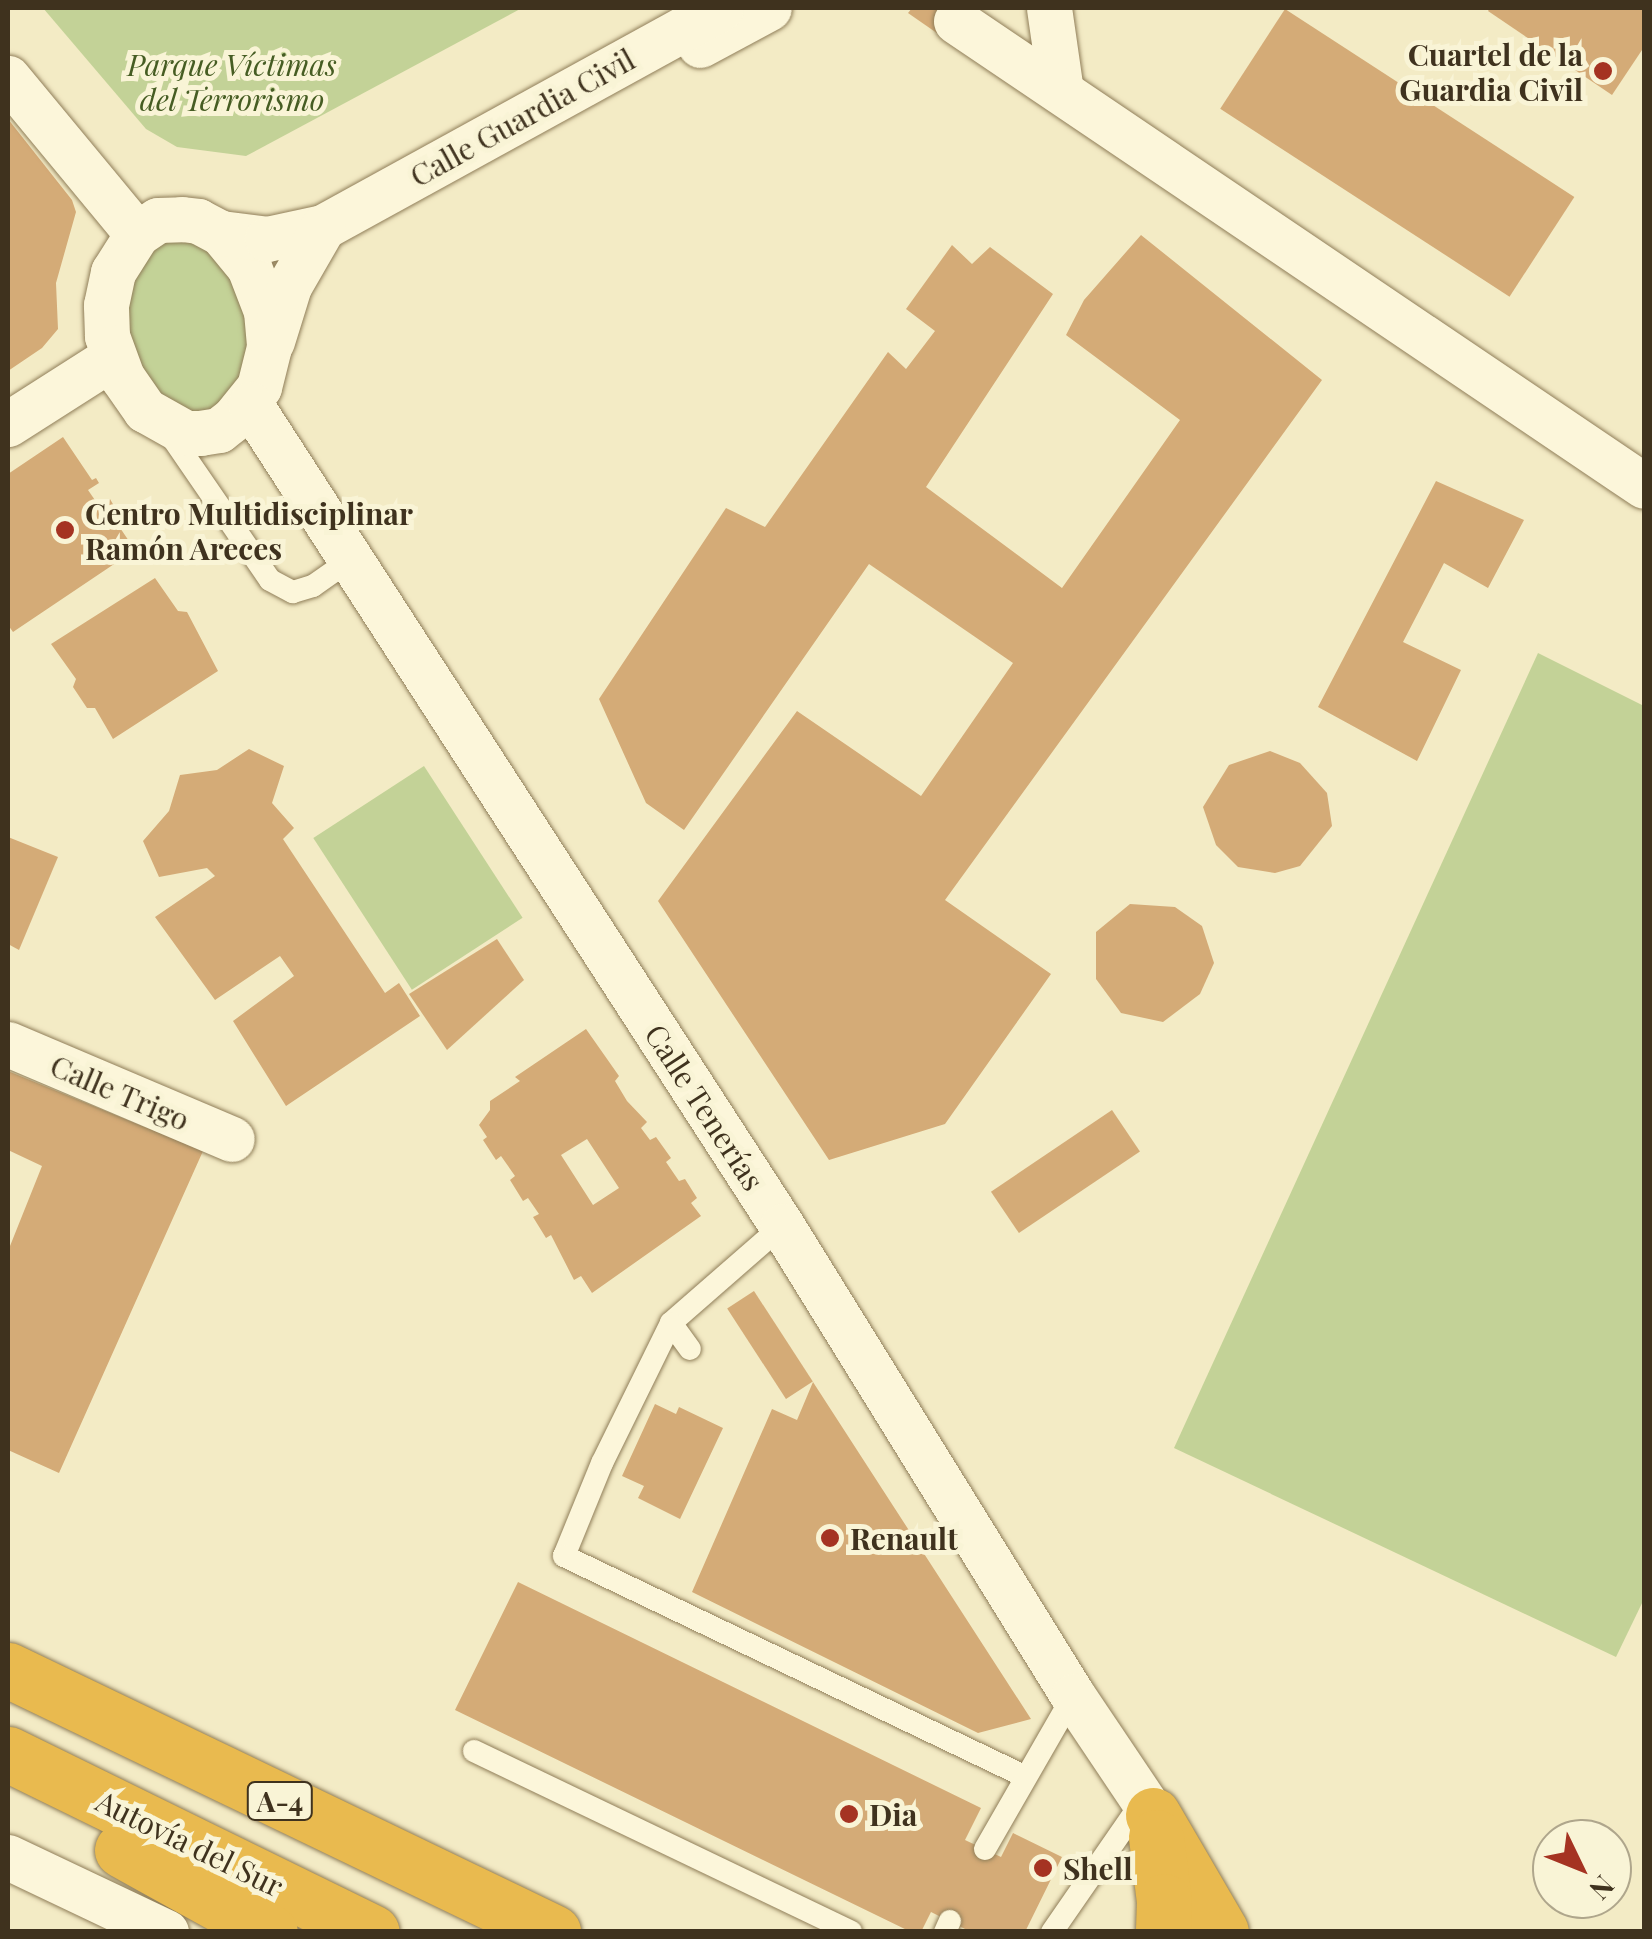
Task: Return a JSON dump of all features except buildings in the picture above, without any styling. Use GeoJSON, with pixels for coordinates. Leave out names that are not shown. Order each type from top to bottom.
{"type":"FeatureCollection","features":[{"type":"Feature","properties":{"kind":"highway","name":"A-4"},"geometry":{"type":"LineString","coordinates":[[8,1670],[553,1932]]}},
{"type":"Feature","properties":{"kind":"highway","name":"Autovía del Sur"},"geometry":{"type":"LineString","coordinates":[[8,1754],[372,1932]]}},
{"type":"Feature","properties":{"kind":"highway"},"geometry":{"type":"LineString","coordinates":[[8,1793],[162,1869],[270,1932]]}},
{"type":"Feature","properties":{"kind":"highway"},"geometry":{"type":"LineString","coordinates":[[1149,1807],[1164,1901],[1163,1932]]}},
{"type":"Feature","properties":{"kind":"highway"},"geometry":{"type":"LineString","coordinates":[[1149,1807],[1221,1932]]}},
{"type":"Feature","properties":{"kind":"street","name":"Calle Guardia Civil"},"geometry":{"type":"LineString","coordinates":[[221,232],[267,239],[323,227],[721,8]]}},
{"type":"Feature","properties":{"kind":"street"},"geometry":{"type":"LineString","coordinates":[[480,140],[520,136],[582,110],[768,8]]}},
{"type":"Feature","properties":{"kind":"street"},"geometry":{"type":"LineString","coordinates":[[1048,8],[1060,91]]}},
{"type":"Feature","properties":{"kind":"street"},"geometry":{"type":"LineString","coordinates":[[956,20],[1644,486]]}},
{"type":"Feature","properties":{"kind":"street"},"geometry":{"type":"LineString","coordinates":[[8,78],[137,234]]}},
{"type":"Feature","properties":{"kind":"street"},"geometry":{"type":"LineString","coordinates":[[270,348],[266,311],[258,286],[249,267],[221,232],[198,221],[158,220],[137,234],[113,272],[106,305],[112,357],[133,395],[162,422],[186,433],[219,430],[250,404],[265,372],[289,286],[323,227]]}},
{"type":"Feature","properties":{"kind":"street"},"geometry":{"type":"LineString","coordinates":[[8,424],[112,357]]}},
{"type":"Feature","properties":{"kind":"street","name":"Calle Tenerías"},"geometry":{"type":"LineString","coordinates":[[250,404],[782,1226],[1072,1696],[1149,1807]]}},
{"type":"Feature","properties":{"kind":"street","name":"Calle Trigo"},"geometry":{"type":"LineString","coordinates":[[8,1044],[232,1139]]}},
{"type":"Feature","properties":{"kind":"street"},"geometry":{"type":"LineString","coordinates":[[8,1857],[166,1932]]}},
{"type":"Feature","properties":{"kind":"lane"},"geometry":{"type":"LineString","coordinates":[[162,422],[270,580],[294,592],[312,586],[350,560]]}},
{"type":"Feature","properties":{"kind":"lane"},"geometry":{"type":"LineString","coordinates":[[782,1226],[670,1323],[610,1445],[564,1556],[1024,1776]]}},
{"type":"Feature","properties":{"kind":"lane"},"geometry":{"type":"LineString","coordinates":[[670,1323],[690,1349]]}},
{"type":"Feature","properties":{"kind":"lane"},"geometry":{"type":"LineString","coordinates":[[985,1850],[1072,1696]]}},
{"type":"Feature","properties":{"kind":"lane"},"geometry":{"type":"LineString","coordinates":[[474,1750],[850,1932]]}},
{"type":"Feature","properties":{"kind":"lane"},"geometry":{"type":"LineString","coordinates":[[1035,1912],[1054,1928],[1149,1807]]}},
{"type":"Feature","properties":{"kind":"green space","name":"Parque Víctimas del Terrorismo"},"geometry":{"type":"Polygon","coordinates":[[[43,8],[522,8],[246,156],[177,147],[146,129],[43,8]]]}},
{"type":"Feature","properties":{"kind":"green space"},"geometry":{"type":"Polygon","coordinates":[[[189,236],[231,270],[249,320],[246,368],[214,412],[187,415],[147,383],[128,341],[129,279],[163,238],[189,236]]]}},
{"type":"Feature","properties":{"kind":"green space"},"geometry":{"type":"Polygon","coordinates":[[[1538,653],[1644,706],[1644,1599],[1616,1657],[1174,1448],[1538,653]]]}},
{"type":"Feature","properties":{"kind":"green space"},"geometry":{"type":"Polygon","coordinates":[[[424,766],[523,918],[412,990],[313,838],[424,766]]]}},
{"type":"Feature","properties":{"kind":"place","name":"Cuartel de la Guardia Civil"},"geometry":{"type":"Point","coordinates":[1603,71]}},
{"type":"Feature","properties":{"kind":"place","name":"Centro Multidisciplinar Ramón Areces"},"geometry":{"type":"Point","coordinates":[65,530]}},
{"type":"Feature","properties":{"kind":"place","name":"Renault"},"geometry":{"type":"Point","coordinates":[830,1538]}},
{"type":"Feature","properties":{"kind":"place","name":"Dia"},"geometry":{"type":"Point","coordinates":[849,1814]}},
{"type":"Feature","properties":{"kind":"place","name":"Shell"},"geometry":{"type":"Point","coordinates":[1043,1868]}}]}
